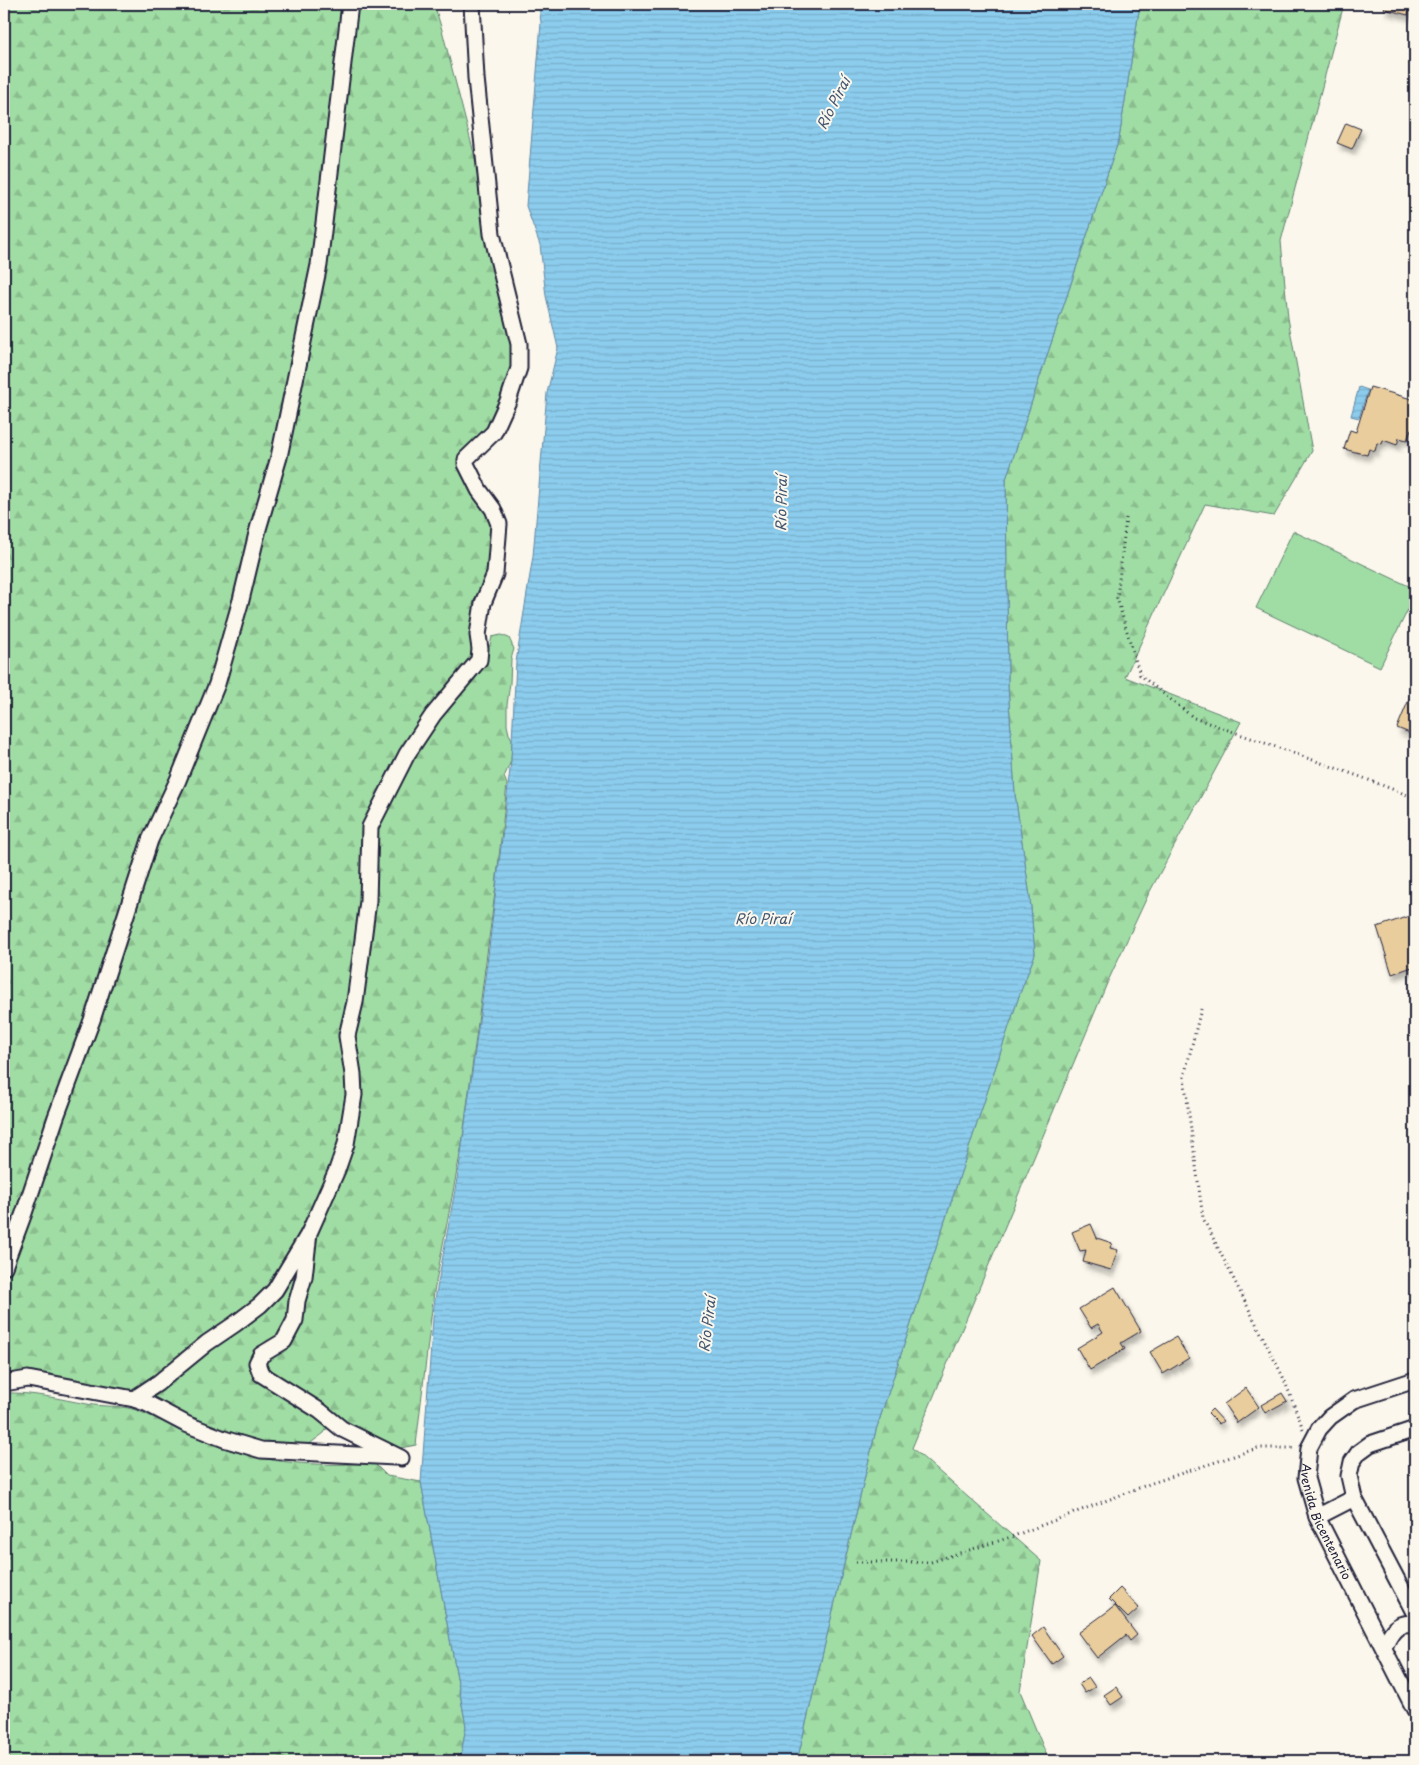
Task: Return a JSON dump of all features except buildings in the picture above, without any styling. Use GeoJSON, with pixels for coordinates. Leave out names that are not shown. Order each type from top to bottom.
{"type":"FeatureCollection","features":[{"type":"Feature","properties":{"kind":"street"},"geometry":{"type":"LineString","coordinates":[[4,1267],[92,1020],[150,840],[178,780],[217,684],[279,457],[319,266],[350,4]]}},
{"type":"Feature","properties":{"kind":"street"},"geometry":{"type":"LineString","coordinates":[[134,1399],[158,1383],[207,1343],[260,1305],[274,1290],[309,1233],[337,1170],[346,1144],[354,1095],[347,1036],[354,1002],[368,901],[370,826],[407,754],[433,715],[479,660],[478,636],[483,603],[495,574],[499,524],[493,509],[479,490],[466,464],[466,459],[494,432],[508,401],[519,368],[519,344],[492,234],[476,78],[472,4]]}},
{"type":"Feature","properties":{"kind":"street"},"geometry":{"type":"LineString","coordinates":[[4,1383],[28,1379],[134,1399],[148,1404],[186,1424],[224,1439],[261,1450],[401,1458],[342,1430],[320,1412],[261,1374],[257,1363],[261,1355],[284,1341],[295,1320],[297,1301],[304,1278],[309,1233]]}},
{"type":"Feature","properties":{"kind":"street","name":"Avenida Bicentenario"},"geometry":{"type":"LineString","coordinates":[[1415,1380],[1354,1400],[1330,1418],[1319,1429],[1309,1448],[1306,1478],[1317,1517],[1415,1710]]}},
{"type":"Feature","properties":{"kind":"street"},"geometry":{"type":"LineString","coordinates":[[1415,1429],[1370,1444],[1352,1462],[1349,1476],[1354,1498],[1415,1614]]}},
{"type":"Feature","properties":{"kind":"street"},"geometry":{"type":"LineString","coordinates":[[1317,1517],[1354,1498]]}},
{"type":"Feature","properties":{"kind":"street"},"geometry":{"type":"LineString","coordinates":[[1384,1647],[1390,1631],[1408,1623],[1415,1625]]}},
{"type":"Feature","properties":{"kind":"path"},"geometry":{"type":"LineString","coordinates":[[1126,518],[1117,598],[1140,675],[1194,718],[1415,798]]}},
{"type":"Feature","properties":{"kind":"path"},"geometry":{"type":"LineString","coordinates":[[856,1562],[931,1562],[1011,1537],[1152,1483],[1258,1448],[1309,1448],[1284,1379],[1203,1218],[1184,1077],[1201,1009]]}},
{"type":"Feature","properties":{"kind":"green space"},"geometry":{"type":"Polygon","coordinates":[[[4,4],[344,4],[320,226],[278,438],[218,661],[128,892],[4,1254],[4,4]]]}},
{"type":"Feature","properties":{"kind":"green space"},"geometry":{"type":"Polygon","coordinates":[[[353,4],[434,4],[485,196],[514,347],[515,368],[491,429],[462,453],[493,524],[494,534],[475,656],[376,803],[351,992],[351,1093],[332,1174],[271,1290],[138,1393],[22,1373],[4,1373],[4,1277],[14,1253],[137,892],[173,800],[284,457],[353,4]]]}},
{"type":"Feature","properties":{"kind":"green space"},"geometry":{"type":"Polygon","coordinates":[[[1140,4],[1344,4],[1281,241],[1288,318],[1312,451],[1274,516],[1205,504],[1125,677],[1241,722],[1148,895],[1108,981],[912,1448],[1041,1561],[1020,1691],[1049,1761],[797,1761],[876,1430],[1019,996],[1035,954],[1030,897],[1015,794],[1008,685],[1006,479],[1119,139],[1140,4]]]}},
{"type":"Feature","properties":{"kind":"green space"},"geometry":{"type":"Polygon","coordinates":[[[1293,531],[1415,589],[1415,595],[1380,667],[1256,608],[1293,531]]]}},
{"type":"Feature","properties":{"kind":"green space"},"geometry":{"type":"Polygon","coordinates":[[[501,635],[509,638],[514,649],[511,659],[507,705],[507,725],[512,739],[511,761],[504,777],[507,784],[496,885],[462,1144],[434,1292],[416,1445],[390,1450],[264,1373],[262,1357],[284,1342],[361,1075],[352,1038],[374,828],[414,754],[484,657],[492,637],[501,635]]]}},
{"type":"Feature","properties":{"kind":"green space"},"geometry":{"type":"Polygon","coordinates":[[[304,1246],[284,1334],[253,1362],[325,1421],[327,1428],[324,1433],[308,1445],[257,1446],[145,1400],[230,1331],[304,1246]]]}},
{"type":"Feature","properties":{"kind":"green space"},"geometry":{"type":"Polygon","coordinates":[[[4,1393],[35,1395],[93,1405],[130,1408],[218,1446],[248,1455],[301,1463],[374,1463],[387,1476],[421,1482],[466,1726],[460,1761],[4,1761],[4,1393]]]}},
{"type":"Feature","properties":{"kind":"water","name":"Río Piraí"},"geometry":{"type":"Polygon","coordinates":[[[539,4],[1140,4],[1119,139],[1006,479],[1008,685],[1015,794],[1030,897],[1035,954],[1019,996],[876,1430],[797,1761],[460,1761],[466,1726],[421,1482],[434,1305],[459,1168],[489,948],[511,761],[516,662],[533,556],[547,393],[558,348],[546,296],[540,245],[526,206],[541,23],[539,4]]]}},
{"type":"Feature","properties":{"kind":"water"},"geometry":{"type":"Polygon","coordinates":[[[1359,387],[1368,390],[1359,418],[1351,416],[1359,387]]]}}]}
